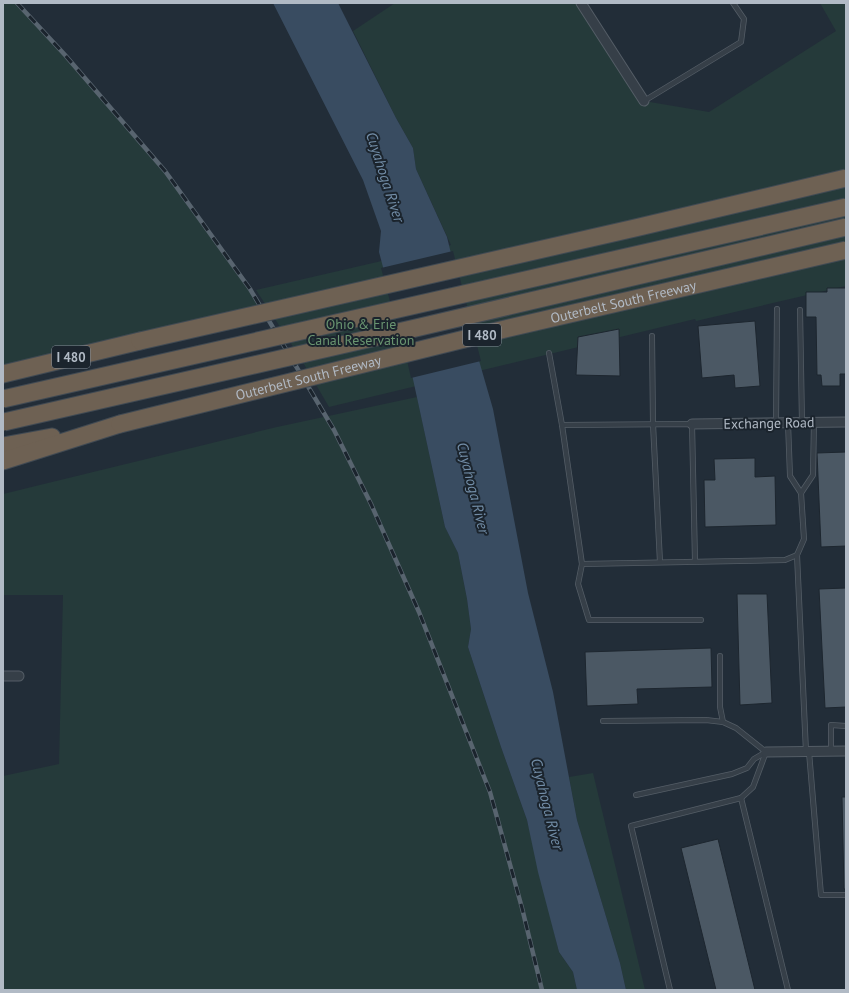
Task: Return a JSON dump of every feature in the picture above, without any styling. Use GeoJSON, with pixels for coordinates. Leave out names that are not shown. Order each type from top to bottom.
{"type":"FeatureCollection","features":[{"type":"Feature","properties":{"kind":"highway","name":"I 480"},"geometry":{"type":"LineString","coordinates":[[3,374],[846,178]]}},
{"type":"Feature","properties":{"kind":"highway"},"geometry":{"type":"LineString","coordinates":[[3,399],[846,207]]}},
{"type":"Feature","properties":{"kind":"highway"},"geometry":{"type":"LineString","coordinates":[[3,422],[413,329],[846,227]]}},
{"type":"Feature","properties":{"kind":"highway","name":"Outerbelt South Freeway"},"geometry":{"type":"LineString","coordinates":[[8,453],[484,334],[846,250]]}},
{"type":"Feature","properties":{"kind":"street"},"geometry":{"type":"LineString","coordinates":[[581,3],[644,101]]}},
{"type":"Feature","properties":{"kind":"street","name":"Exchange Road"},"geometry":{"type":"LineString","coordinates":[[692,424],[846,422]]}},
{"type":"Feature","properties":{"kind":"street"},"geometry":{"type":"LineString","coordinates":[[3,676],[19,676]]}},
{"type":"Feature","properties":{"kind":"street"},"geometry":{"type":"LineString","coordinates":[[766,752],[846,752]]}},
{"type":"Feature","properties":{"kind":"lane"},"geometry":{"type":"LineString","coordinates":[[644,101],[741,42],[744,19],[733,3]]}},
{"type":"Feature","properties":{"kind":"lane"},"geometry":{"type":"LineString","coordinates":[[776,423],[777,310]]}},
{"type":"Feature","properties":{"kind":"lane"},"geometry":{"type":"LineString","coordinates":[[800,310],[802,422]]}},
{"type":"Feature","properties":{"kind":"lane"},"geometry":{"type":"LineString","coordinates":[[652,336],[653,424],[660,562]]}},
{"type":"Feature","properties":{"kind":"lane"},"geometry":{"type":"LineString","coordinates":[[549,354],[562,425],[582,564],[578,584],[589,620],[701,620]]}},
{"type":"Feature","properties":{"kind":"lane"},"geometry":{"type":"LineString","coordinates":[[802,493],[813,475],[814,422]]}},
{"type":"Feature","properties":{"kind":"lane"},"geometry":{"type":"LineString","coordinates":[[788,423],[790,476],[802,493],[804,540],[797,555],[808,752],[821,895],[846,895]]}},
{"type":"Feature","properties":{"kind":"lane"},"geometry":{"type":"LineString","coordinates":[[562,425],[692,424],[695,561]]}},
{"type":"Feature","properties":{"kind":"lane"},"geometry":{"type":"LineString","coordinates":[[582,564],[785,560],[797,555]]}},
{"type":"Feature","properties":{"kind":"lane"},"geometry":{"type":"LineString","coordinates":[[720,656],[720,707],[723,722]]}},
{"type":"Feature","properties":{"kind":"lane"},"geometry":{"type":"LineString","coordinates":[[604,721],[706,720],[723,722],[736,728],[766,752]]}},
{"type":"Feature","properties":{"kind":"lane"},"geometry":{"type":"LineString","coordinates":[[831,752],[831,725],[846,726]]}},
{"type":"Feature","properties":{"kind":"lane"},"geometry":{"type":"LineString","coordinates":[[636,795],[732,774],[747,768],[754,759],[766,752]]}},
{"type":"Feature","properties":{"kind":"lane"},"geometry":{"type":"LineString","coordinates":[[670,990],[631,826],[741,798],[753,787],[766,752]]}},
{"type":"Feature","properties":{"kind":"lane"},"geometry":{"type":"LineString","coordinates":[[741,798],[788,990]]}},
{"type":"Feature","properties":{"kind":"green space"},"geometry":{"type":"Polygon","coordinates":[[[3,3],[17,3],[65,55],[165,171],[250,289],[265,315],[3,371],[3,3]]]}},
{"type":"Feature","properties":{"kind":"green space","name":"Ohio & Erie Canal Reservation"},"geometry":{"type":"Polygon","coordinates":[[[395,3],[581,3],[644,101],[709,112],[836,31],[820,3],[846,3],[846,286],[696,321],[695,319],[329,407],[301,359],[256,290],[451,245],[416,169],[413,148],[396,118],[353,31],[395,3]]]}},
{"type":"Feature","properties":{"kind":"green space"},"geometry":{"type":"Polygon","coordinates":[[[417,397],[445,527],[458,553],[471,629],[468,647],[527,820],[559,952],[573,972],[577,990],[3,990],[3,776],[59,764],[63,595],[3,595],[3,494],[277,427],[417,397]]]}},
{"type":"Feature","properties":{"kind":"green space"},"geometry":{"type":"Polygon","coordinates":[[[593,773],[645,990],[626,990],[620,963],[577,820],[569,777],[593,773]]]}},
{"type":"Feature","properties":{"kind":"water","name":"Cuyahoga River"},"geometry":{"type":"Polygon","coordinates":[[[273,3],[338,3],[396,118],[413,148],[416,169],[447,237],[467,319],[493,409],[528,593],[553,692],[577,820],[620,963],[626,990],[577,990],[573,972],[559,952],[538,872],[527,820],[468,647],[471,629],[458,553],[445,527],[403,333],[393,305],[379,252],[381,231],[363,180],[273,3]]]}},
{"type":"Feature","properties":{"kind":"pier"},"geometry":{"type":"Polygon","coordinates":[[[453,251],[481,361],[411,378],[401,334],[381,268],[453,251]]]}},
{"type":"Feature","properties":{"kind":"building"},"geometry":{"type":"Polygon","coordinates":[[[827,288],[846,288],[846,374],[840,374],[840,386],[822,386],[821,375],[817,375],[816,317],[806,317],[806,292],[827,292],[827,288]]]}},
{"type":"Feature","properties":{"kind":"building"},"geometry":{"type":"Polygon","coordinates":[[[755,321],[760,386],[735,388],[734,375],[702,378],[698,326],[755,321]]]}},
{"type":"Feature","properties":{"kind":"building"},"geometry":{"type":"Polygon","coordinates":[[[619,329],[620,376],[576,375],[578,337],[619,329]]]}},
{"type":"Feature","properties":{"kind":"building"},"geometry":{"type":"Polygon","coordinates":[[[846,452],[846,546],[821,547],[817,453],[846,452]]]}},
{"type":"Feature","properties":{"kind":"building"},"geometry":{"type":"Polygon","coordinates":[[[755,458],[755,477],[775,476],[776,525],[705,527],[704,480],[715,480],[714,459],[755,458]]]}},
{"type":"Feature","properties":{"kind":"building"},"geometry":{"type":"Polygon","coordinates":[[[846,588],[846,707],[825,708],[819,589],[846,588]]]}},
{"type":"Feature","properties":{"kind":"building"},"geometry":{"type":"Polygon","coordinates":[[[737,594],[767,594],[772,703],[740,705],[737,594]]]}},
{"type":"Feature","properties":{"kind":"building"},"geometry":{"type":"Polygon","coordinates":[[[711,648],[712,687],[637,689],[638,704],[587,706],[585,652],[711,648]]]}},
{"type":"Feature","properties":{"kind":"building"},"geometry":{"type":"Polygon","coordinates":[[[842,797],[846,797],[846,889],[844,889],[842,797]]]}},
{"type":"Feature","properties":{"kind":"building"},"geometry":{"type":"Polygon","coordinates":[[[718,839],[755,990],[716,990],[681,848],[718,839]]]}},
{"type":"Feature","properties":{"kind":"railway"},"geometry":{"type":"LineString","coordinates":[[17,3],[65,55],[165,171],[250,289],[334,430],[371,504],[419,612],[490,792],[522,908],[542,990]]}}]}
